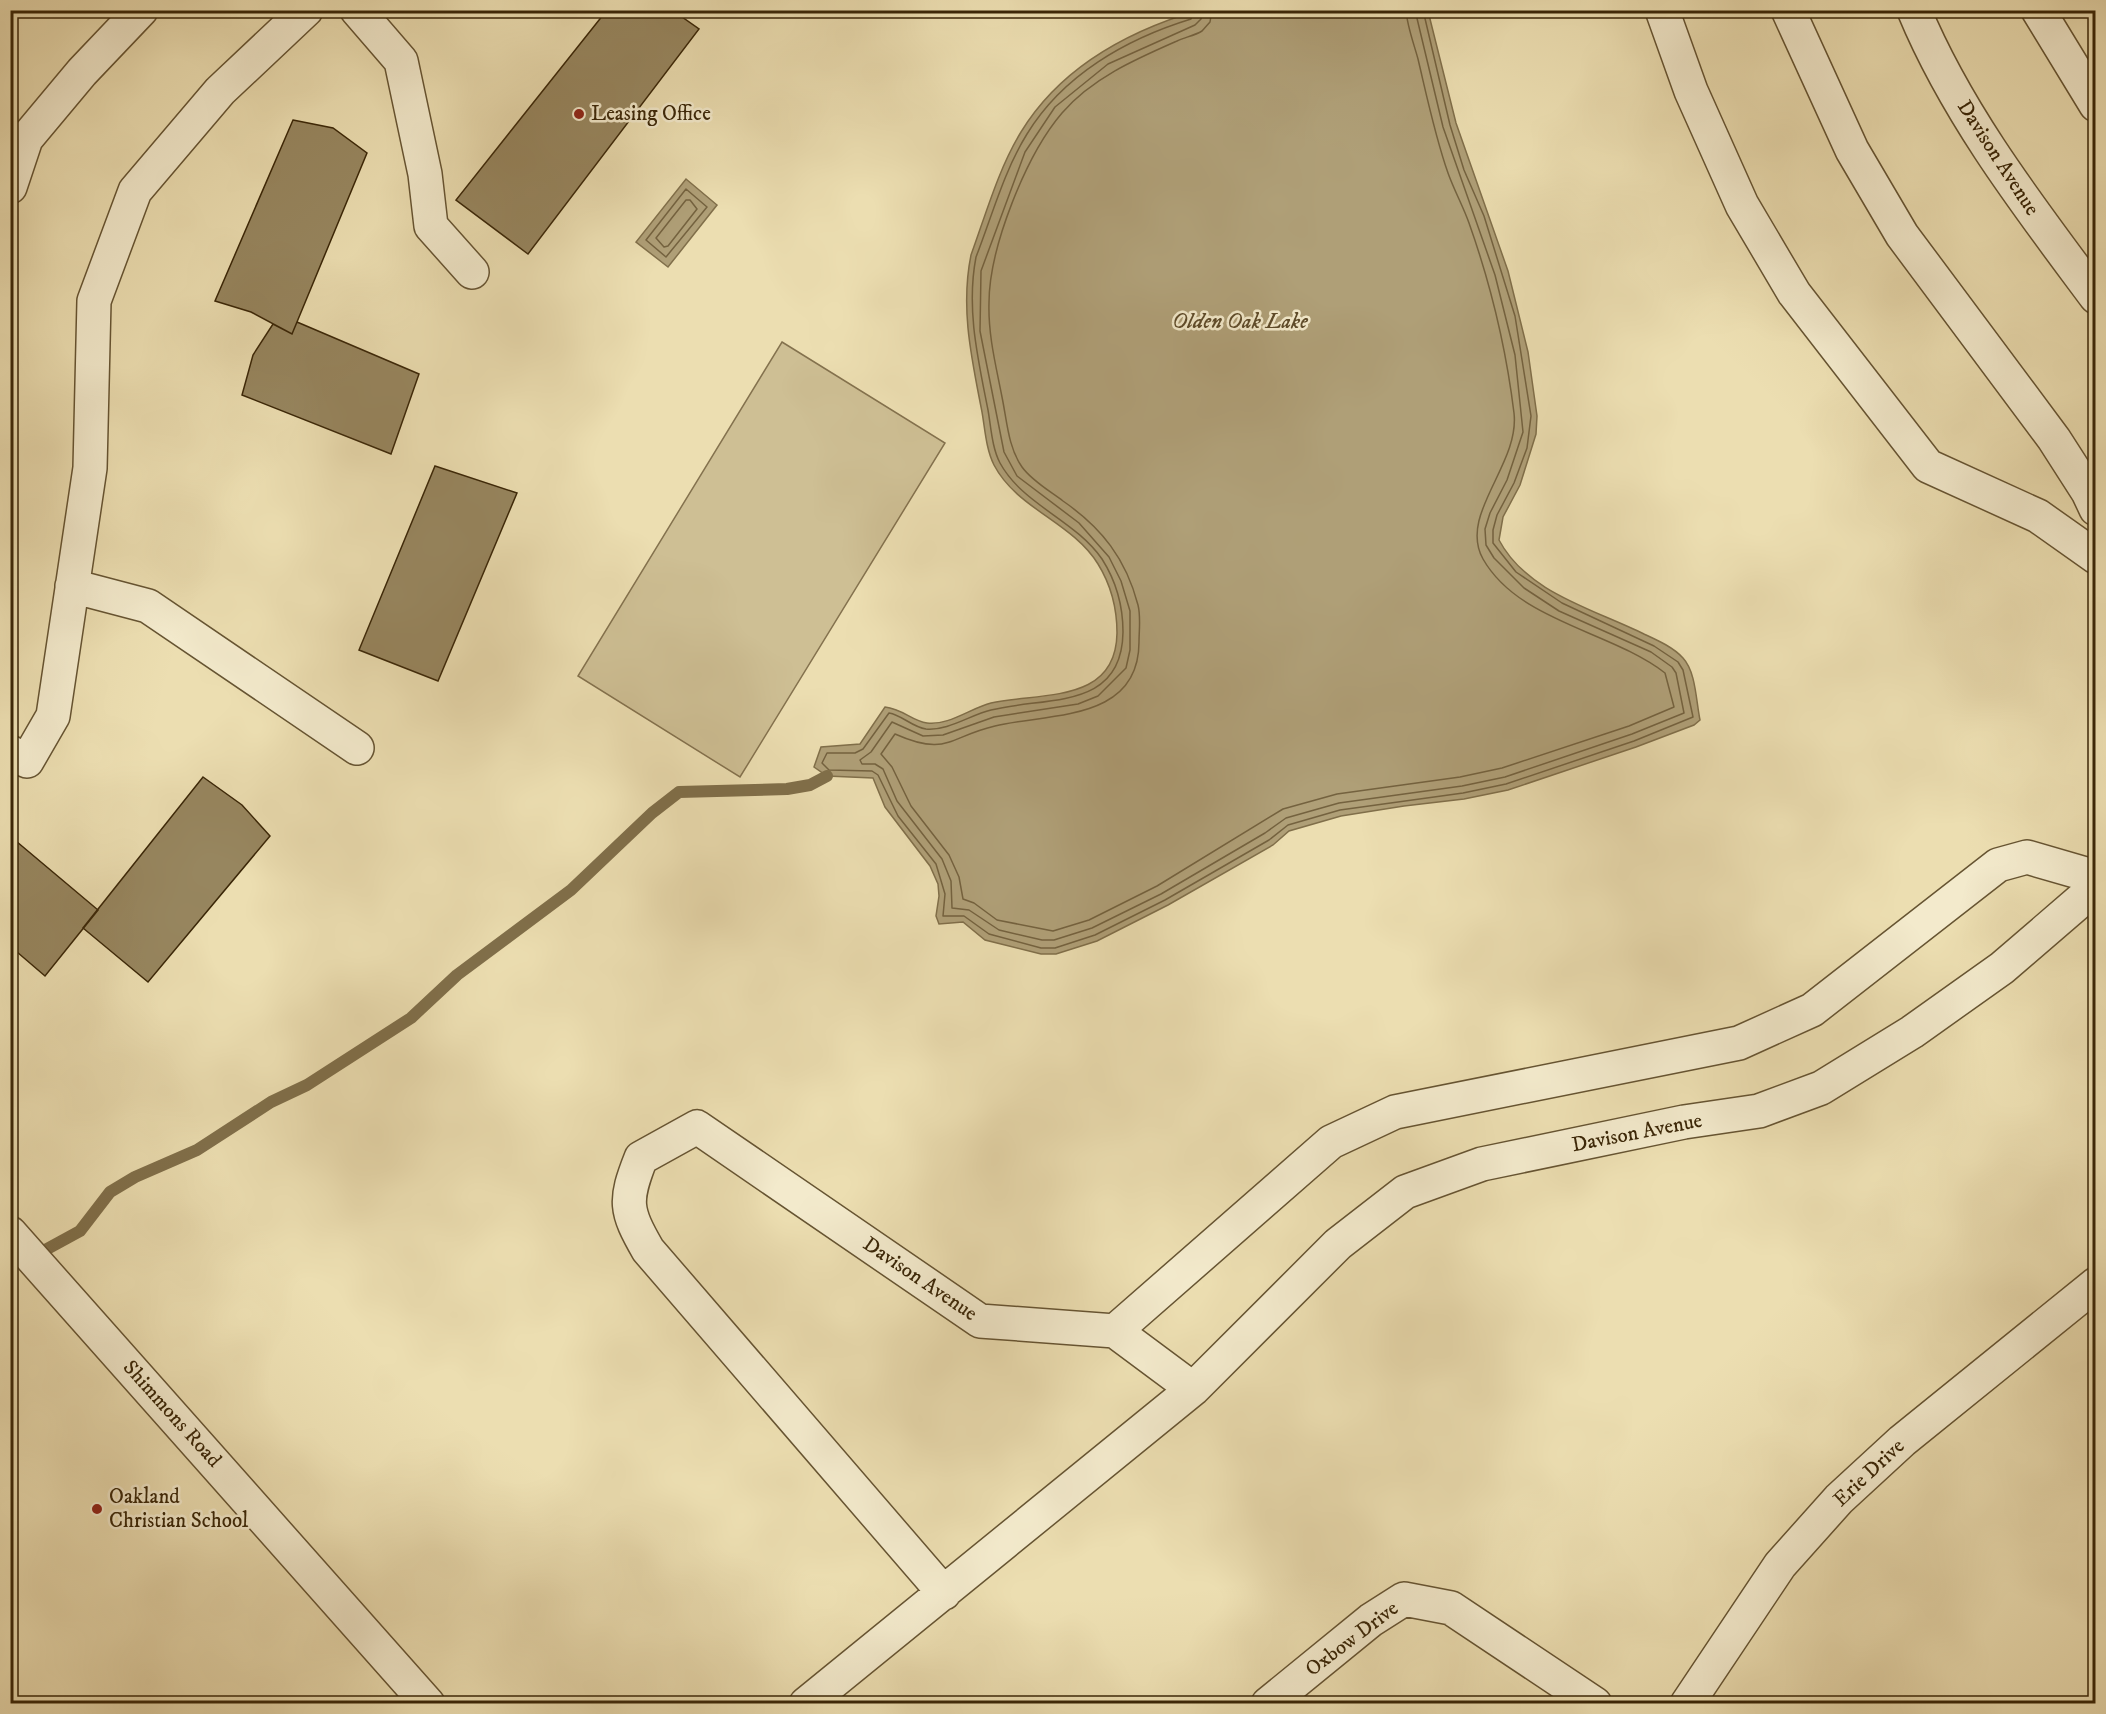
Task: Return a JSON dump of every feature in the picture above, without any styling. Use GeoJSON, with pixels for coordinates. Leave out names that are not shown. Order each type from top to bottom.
{"type":"FeatureCollection","features":[{"type":"Feature","properties":{"kind":"street"},"geometry":{"type":"LineString","coordinates":[[10,187],[26,139],[82,72],[141,10]]}},
{"type":"Feature","properties":{"kind":"street"},"geometry":{"type":"LineString","coordinates":[[10,752],[27,761],[53,716],[90,468],[94,300],[135,191],[220,91],[306,10]]}},
{"type":"Feature","properties":{"kind":"street"},"geometry":{"type":"LineString","coordinates":[[357,10],[401,61],[425,174],[431,226],[472,272]]}},
{"type":"Feature","properties":{"kind":"street"},"geometry":{"type":"LineString","coordinates":[[1662,10],[1691,91],[1742,205],[1794,293],[1928,466],[2038,516],[2096,557]]}},
{"type":"Feature","properties":{"kind":"street"},"geometry":{"type":"LineString","coordinates":[[1788,10],[1852,150],[1902,235],[2054,439],[2088,492],[2096,509]]}},
{"type":"Feature","properties":{"kind":"street","name":"Davison Avenue"},"geometry":{"type":"LineString","coordinates":[[1914,10],[1968,115],[2029,208],[2096,297]]}},
{"type":"Feature","properties":{"kind":"street"},"geometry":{"type":"LineString","coordinates":[[2038,10],[2096,105]]}},
{"type":"Feature","properties":{"kind":"street"},"geometry":{"type":"LineString","coordinates":[[72,586],[148,606],[357,748]]}},
{"type":"Feature","properties":{"kind":"street"},"geometry":{"type":"LineString","coordinates":[[1193,1389],[1115,1331],[1331,1142],[1395,1113],[1739,1043],[1812,1010],[1998,865],[2027,857],[2096,877]]}},
{"type":"Feature","properties":{"kind":"street","name":"Davison Avenue"},"geometry":{"type":"LineString","coordinates":[[806,1704],[1193,1389],[1338,1244],[1405,1192],[1482,1164],[1684,1122],[1759,1111],[1821,1088],[1912,1032],[2002,968],[2096,888]]}},
{"type":"Feature","properties":{"kind":"street","name":"Davison Avenue"},"geometry":{"type":"LineString","coordinates":[[944,1593],[648,1250],[631,1221],[629,1189],[641,1158],[697,1127],[980,1321],[1115,1331]]}},
{"type":"Feature","properties":{"kind":"street","name":"Shimmons Road"},"geometry":{"type":"LineString","coordinates":[[10,1233],[428,1704]]}},
{"type":"Feature","properties":{"kind":"street","name":"Erie Drive"},"geometry":{"type":"LineString","coordinates":[[1687,1704],[1733,1639],[1780,1565],[1839,1499],[1902,1441],[2096,1284]]}},
{"type":"Feature","properties":{"kind":"street","name":"Oxbow Drive"},"geometry":{"type":"LineString","coordinates":[[1268,1704],[1371,1620],[1404,1599],[1451,1608],[1595,1704]]}},
{"type":"Feature","properties":{"kind":"shaded area"},"geometry":{"type":"Polygon","coordinates":[[[782,342],[945,443],[740,777],[578,676],[782,342]]]}},
{"type":"Feature","properties":{"kind":"water","name":"Olden Oak Lake"},"geometry":{"type":"Polygon","coordinates":[[[1199,10],[1428,11],[1456,123],[1508,271],[1528,352],[1537,416],[1536,434],[1520,485],[1503,517],[1499,540],[1526,574],[1544,586],[1563,598],[1659,641],[1679,654],[1691,671],[1700,720],[1694,725],[1636,747],[1508,790],[1464,799],[1341,816],[1289,831],[1273,845],[1168,905],[1097,941],[1056,954],[1041,954],[985,940],[963,922],[939,924],[936,916],[938,884],[930,866],[885,807],[873,778],[827,776],[814,767],[821,747],[860,744],[885,707],[922,722],[943,722],[991,703],[1053,695],[1073,690],[1090,683],[1104,672],[1113,656],[1117,633],[1116,615],[1110,588],[1098,564],[1074,537],[1016,493],[1004,480],[991,459],[971,354],[967,315],[968,275],[971,255],[999,177],[1021,132],[1037,109],[1055,89],[1098,55],[1147,29],[1199,10]]]}},
{"type":"Feature","properties":{"kind":"water"},"geometry":{"type":"Polygon","coordinates":[[[686,179],[717,205],[668,267],[636,242],[686,179]]]}},
{"type":"Feature","properties":{"kind":"building","name":"Leasing Office"},"geometry":{"type":"Polygon","coordinates":[[[607,10],[672,10],[699,29],[528,254],[456,200],[607,10]]]}},
{"type":"Feature","properties":{"kind":"building"},"geometry":{"type":"Polygon","coordinates":[[[293,120],[333,128],[367,153],[292,334],[251,312],[215,301],[293,120]]]}},
{"type":"Feature","properties":{"kind":"building"},"geometry":{"type":"Polygon","coordinates":[[[297,322],[419,374],[391,454],[242,395],[253,355],[273,324],[292,334],[297,322]]]}},
{"type":"Feature","properties":{"kind":"building"},"geometry":{"type":"Polygon","coordinates":[[[435,466],[517,493],[438,681],[359,650],[435,466]]]}},
{"type":"Feature","properties":{"kind":"building"},"geometry":{"type":"Polygon","coordinates":[[[203,777],[242,805],[270,836],[148,982],[83,928],[203,777]]]}},
{"type":"Feature","properties":{"kind":"building"},"geometry":{"type":"Polygon","coordinates":[[[10,836],[98,910],[45,976],[10,946],[10,836]]]}},
{"type":"Feature","properties":{"kind":"waterway"},"geometry":{"type":"LineString","coordinates":[[47,1249],[80,1231],[110,1192],[135,1177],[197,1150],[271,1102],[307,1085],[411,1018],[457,975],[571,890],[652,813],[679,792],[787,789],[810,785],[827,776]]}},
{"type":"Feature","properties":{"kind":"place","name":"Leasing Office"},"geometry":{"type":"Point","coordinates":[579,114]}},
{"type":"Feature","properties":{"kind":"place","name":"Oakland Christian School"},"geometry":{"type":"Point","coordinates":[97,1509]}}]}
